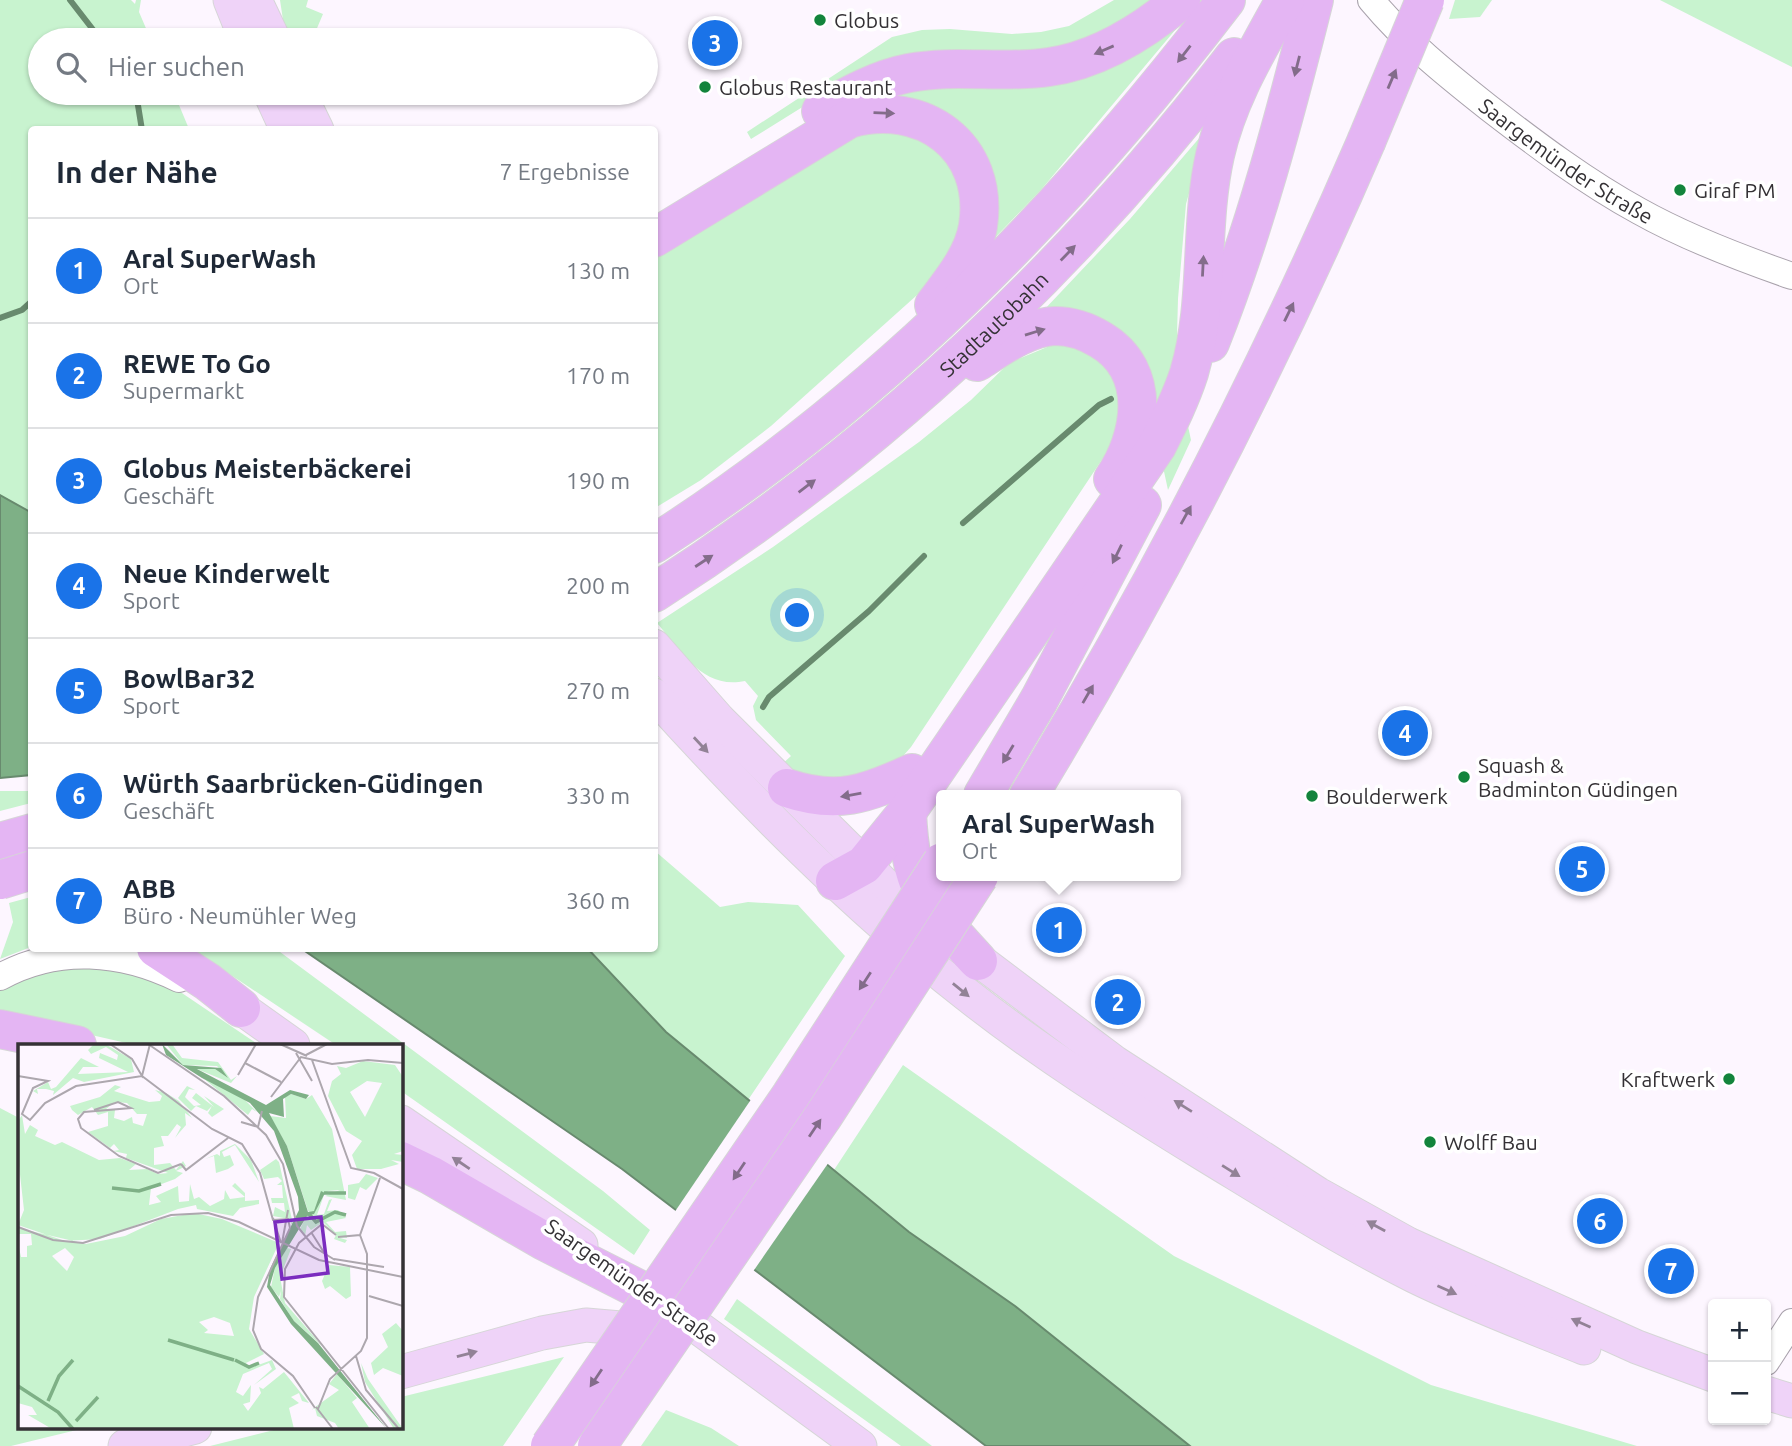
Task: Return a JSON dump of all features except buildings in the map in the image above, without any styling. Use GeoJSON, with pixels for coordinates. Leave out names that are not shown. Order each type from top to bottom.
{"type":"FeatureCollection","features":[{"type":"Feature","properties":{"kind":"highway"},"geometry":{"type":"LineString","coordinates":[[660,210],[834,103],[866,87],[910,72],[1028,69],[1077,60],[1122,42],[1181,0]]}},
{"type":"Feature","properties":{"kind":"highway","name":"Stadtautobahn"},"geometry":{"type":"LineString","coordinates":[[658,541],[720,501],[877,378],[953,311],[1033,231],[1124,129],[1226,0]]}},
{"type":"Feature","properties":{"kind":"highway","name":"Stadtautobahn"},"geometry":{"type":"LineString","coordinates":[[658,590],[752,527],[913,402],[1037,285],[1113,205],[1200,103],[1279,0]]}},
{"type":"Feature","properties":{"kind":"highway"},"geometry":{"type":"LineString","coordinates":[[850,866],[906,812],[1133,483],[1177,408],[1190,371],[1198,323],[1210,190],[1224,120],[1240,80],[1285,0]]}},
{"type":"Feature","properties":{"kind":"highway"},"geometry":{"type":"LineString","coordinates":[[986,790],[1095,598],[1179,421],[1223,310],[1252,225],[1314,0]]}},
{"type":"Feature","properties":{"kind":"highway"},"geometry":{"type":"LineString","coordinates":[[1032,790],[1097,680],[1219,454],[1329,226],[1425,0]]}},
{"type":"Feature","properties":{"kind":"highway"},"geometry":{"type":"LineString","coordinates":[[658,237],[849,119],[870,113],[892,113],[913,116],[930,123],[951,141],[973,171],[978,188],[978,228],[970,254],[950,284],[877,378]]}},
{"type":"Feature","properties":{"kind":"highway"},"geometry":{"type":"LineString","coordinates":[[850,866],[1121,466],[1132,441],[1138,415],[1133,376],[1110,345],[1094,336],[1054,326],[1016,338],[913,402]]}},
{"type":"Feature","properties":{"kind":"highway"},"geometry":{"type":"LineString","coordinates":[[787,788],[823,798],[853,796],[912,773]]}},
{"type":"Feature","properties":{"kind":"highway"},"geometry":{"type":"LineString","coordinates":[[906,812],[909,855],[925,900],[978,961]]}},
{"type":"Feature","properties":{"kind":"highway"},"geometry":{"type":"LineString","coordinates":[[0,842],[28,834]]}},
{"type":"Feature","properties":{"kind":"highway"},"geometry":{"type":"LineString","coordinates":[[0,860],[28,874]]}},
{"type":"Feature","properties":{"kind":"highway"},"geometry":{"type":"LineString","coordinates":[[0,880],[28,871]]}},
{"type":"Feature","properties":{"kind":"highway"},"geometry":{"type":"LineString","coordinates":[[550,1446],[791,1095],[936,871]]}},
{"type":"Feature","properties":{"kind":"highway"},"geometry":{"type":"LineString","coordinates":[[597,1446],[822,1118],[976,881]]}},
{"type":"Feature","properties":{"kind":"highway"},"geometry":{"type":"LineString","coordinates":[[162,952],[241,1008]]}},
{"type":"Feature","properties":{"kind":"highway"},"geometry":{"type":"LineString","coordinates":[[0,1028],[72,1044]]}},
{"type":"Feature","properties":{"kind":"highway"},"geometry":{"type":"LineString","coordinates":[[402,1161],[544,1241],[662,1301]]}},
{"type":"Feature","properties":{"kind":"main road"},"geometry":{"type":"LineString","coordinates":[[230,0],[241,28]]}},
{"type":"Feature","properties":{"kind":"main road"},"geometry":{"type":"LineString","coordinates":[[255,0],[268,28]]}},
{"type":"Feature","properties":{"kind":"main road"},"geometry":{"type":"LineString","coordinates":[[276,105],[285,126]]}},
{"type":"Feature","properties":{"kind":"main road"},"geometry":{"type":"LineString","coordinates":[[305,105],[315,126]]}},
{"type":"Feature","properties":{"kind":"main road"},"geometry":{"type":"LineString","coordinates":[[658,651],[719,720],[787,788],[936,970],[1044,1053],[1131,1110],[1300,1213],[1415,1276],[1486,1308],[1708,1396]]}},
{"type":"Feature","properties":{"kind":"main road"},"geometry":{"type":"LineString","coordinates":[[658,699],[726,773],[850,866],[1114,1062],[1318,1194],[1474,1276],[1637,1347],[1708,1372]]}},
{"type":"Feature","properties":{"kind":"main road"},"geometry":{"type":"LineString","coordinates":[[241,1008],[292,1044]]}},
{"type":"Feature","properties":{"kind":"main road","name":"Saargemünder Straße"},"geometry":{"type":"LineString","coordinates":[[402,1123],[662,1301],[860,1446]]}},
{"type":"Feature","properties":{"kind":"main road"},"geometry":{"type":"LineString","coordinates":[[402,1372],[542,1333],[586,1325],[632,1327],[666,1333],[699,1345],[761,1388],[825,1422]]}},
{"type":"Feature","properties":{"kind":"main road"},"geometry":{"type":"LineString","coordinates":[[1771,1395],[1792,1401]]}},
{"type":"Feature","properties":{"kind":"main road"},"geometry":{"type":"LineString","coordinates":[[1771,1417],[1792,1423]]}},
{"type":"Feature","properties":{"kind":"main road"},"geometry":{"type":"LineString","coordinates":[[125,1446],[191,1428]]}},
{"type":"Feature","properties":{"kind":"street","name":"Saargemünder Straße"},"geometry":{"type":"LineString","coordinates":[[1371,0],[1418,52],[1535,143],[1592,183],[1640,212],[1693,237],[1792,276]]}},
{"type":"Feature","properties":{"kind":"street"},"geometry":{"type":"LineString","coordinates":[[0,976],[46,960],[80,954],[108,954],[160,970],[241,1008]]}},
{"type":"Feature","properties":{"kind":"street"},"geometry":{"type":"LineString","coordinates":[[1771,1354],[1792,1322]]}},
{"type":"Feature","properties":{"kind":"shaded area"},"geometry":{"type":"Polygon","coordinates":[[[0,0],[131,0],[135,4],[136,0],[141,0],[139,12],[146,28],[28,28],[28,105],[179,105],[188,126],[28,126],[28,511],[0,495],[0,0]]]}},
{"type":"Feature","properties":{"kind":"shaded area"},"geometry":{"type":"Polygon","coordinates":[[[280,0],[308,0],[306,7],[323,14],[317,28],[284,28],[280,0]]]}},
{"type":"Feature","properties":{"kind":"shaded area"},"geometry":{"type":"Polygon","coordinates":[[[1114,0],[1158,0],[1073,48],[833,88],[751,139],[747,132],[892,37],[922,30],[950,29],[1012,34],[1041,32],[1069,26],[1114,0]]]}},
{"type":"Feature","properties":{"kind":"shaded area"},"geometry":{"type":"Polygon","coordinates":[[[1455,0],[1492,0],[1480,17],[1449,19],[1455,0]]]}},
{"type":"Feature","properties":{"kind":"shaded area"},"geometry":{"type":"Polygon","coordinates":[[[1660,0],[1792,0],[1792,67],[1660,0]]]}},
{"type":"Feature","properties":{"kind":"shaded area"},"geometry":{"type":"Polygon","coordinates":[[[1197,4],[1040,191],[985,248],[989,189],[893,100],[895,88],[947,82],[1197,4]]]}},
{"type":"Feature","properties":{"kind":"shaded area"},"geometry":{"type":"Polygon","coordinates":[[[860,129],[925,134],[964,185],[958,243],[926,287],[771,426],[701,480],[658,506],[658,248],[860,129]]]}},
{"type":"Feature","properties":{"kind":"shaded area"},"geometry":{"type":"Polygon","coordinates":[[[1207,129],[1186,204],[1178,299],[1176,371],[1191,440],[1168,490],[1144,379],[1043,311],[1130,219],[1207,129]]]}},
{"type":"Feature","properties":{"kind":"shaded area"},"geometry":{"type":"Polygon","coordinates":[[[1052,345],[1081,350],[1104,366],[1118,389],[1120,403],[1115,433],[1105,455],[911,747],[895,765],[848,788],[780,766],[791,756],[756,720],[753,706],[758,696],[745,681],[717,680],[705,674],[685,656],[658,622],[773,547],[919,442],[971,400],[1009,363],[1052,345]]]}},
{"type":"Feature","properties":{"kind":"shaded area"},"geometry":{"type":"Polygon","coordinates":[[[0,495],[28,511],[28,775],[0,778],[0,495]]]}},
{"type":"Feature","properties":{"kind":"shaded area"},"geometry":{"type":"Polygon","coordinates":[[[0,791],[28,791],[28,804],[0,811],[0,791]]]}},
{"type":"Feature","properties":{"kind":"shaded area"},"geometry":{"type":"Polygon","coordinates":[[[658,854],[720,907],[748,902],[798,905],[845,956],[748,1100],[666,1032],[591,952],[658,952],[658,854]]]}},
{"type":"Feature","properties":{"kind":"shaded area"},"geometry":{"type":"Polygon","coordinates":[[[28,898],[28,948],[0,959],[13,922],[9,903],[28,898]]]}},
{"type":"Feature","properties":{"kind":"shaded area"},"geometry":{"type":"Polygon","coordinates":[[[196,952],[280,952],[603,1191],[650,1230],[634,1255],[402,1092],[402,1044],[334,1044],[196,952]]]}},
{"type":"Feature","properties":{"kind":"shaded area"},"geometry":{"type":"Polygon","coordinates":[[[306,952],[591,952],[666,1032],[909,1232],[1015,1306],[1190,1446],[986,1446],[622,1169],[306,952]]]}},
{"type":"Feature","properties":{"kind":"shaded area"},"geometry":{"type":"Polygon","coordinates":[[[75,964],[125,971],[173,987],[258,1044],[131,1044],[0,1014],[0,985],[75,964]]]}},
{"type":"Feature","properties":{"kind":"shaded area"},"geometry":{"type":"Polygon","coordinates":[[[903,1065],[1174,1256],[1431,1385],[1637,1446],[1188,1446],[909,1232],[834,1170],[903,1065]]]}},
{"type":"Feature","properties":{"kind":"shaded area"},"geometry":{"type":"Polygon","coordinates":[[[0,1108],[18,1117],[18,1428],[85,1428],[11,1446],[0,1446],[0,1108]]]}},
{"type":"Feature","properties":{"kind":"shaded area"},"geometry":{"type":"Polygon","coordinates":[[[737,1299],[932,1446],[901,1446],[724,1319],[737,1299]]]}},
{"type":"Feature","properties":{"kind":"shaded area"},"geometry":{"type":"Polygon","coordinates":[[[564,1357],[503,1446],[210,1446],[282,1428],[402,1428],[402,1397],[564,1357]]]}},
{"type":"Feature","properties":{"kind":"shaded area"},"geometry":{"type":"Polygon","coordinates":[[[666,1410],[711,1428],[739,1446],[641,1446],[666,1410]]]}},
{"type":"Feature","properties":{"kind":"pier"},"geometry":{"type":"Polygon","coordinates":[[[752,1098],[829,1162],[752,1273],[674,1213],[752,1098]]]}},
{"type":"Feature","properties":{"kind":"waterway"},"geometry":{"type":"LineString","coordinates":[[70,0],[92,28]]}},
{"type":"Feature","properties":{"kind":"waterway"},"geometry":{"type":"LineString","coordinates":[[138,105],[141,126]]}},
{"type":"Feature","properties":{"kind":"waterway"},"geometry":{"type":"LineString","coordinates":[[0,318],[22,310],[28,305]]}},
{"type":"Feature","properties":{"kind":"waterway"},"geometry":{"type":"LineString","coordinates":[[963,523],[1099,405],[1111,399]]}},
{"type":"Feature","properties":{"kind":"waterway"},"geometry":{"type":"LineString","coordinates":[[763,707],[769,697],[869,611],[924,556]]}},
{"type":"Feature","properties":{"kind":"place","name":"Globus"},"geometry":{"type":"Point","coordinates":[820,20]}},
{"type":"Feature","properties":{"kind":"place","name":"Globus Meisterbäckerei"},"geometry":{"type":"Point","coordinates":[715,43]}},
{"type":"Feature","properties":{"kind":"place","name":"Globus Restaurant"},"geometry":{"type":"Point","coordinates":[705,87]}},
{"type":"Feature","properties":{"kind":"place","name":"Giraf PM"},"geometry":{"type":"Point","coordinates":[1680,190]}},
{"type":"Feature","properties":{"kind":"place","name":"Neue Kinderwelt"},"geometry":{"type":"Point","coordinates":[1405,733]}},
{"type":"Feature","properties":{"kind":"place","name":"Squash & Badminton Güdingen"},"geometry":{"type":"Point","coordinates":[1464,777]}},
{"type":"Feature","properties":{"kind":"place","name":"Boulderwerk"},"geometry":{"type":"Point","coordinates":[1312,796]}},
{"type":"Feature","properties":{"kind":"place","name":"BowlBar32"},"geometry":{"type":"Point","coordinates":[1582,869]}},
{"type":"Feature","properties":{"kind":"place","name":"Aral SuperWash"},"geometry":{"type":"Point","coordinates":[1059,930]}},
{"type":"Feature","properties":{"kind":"place","name":"REWE To Go"},"geometry":{"type":"Point","coordinates":[1118,1002]}},
{"type":"Feature","properties":{"kind":"place","name":"Kraftwerk"},"geometry":{"type":"Point","coordinates":[1729,1079]}},
{"type":"Feature","properties":{"kind":"place","name":"Wolff Bau"},"geometry":{"type":"Point","coordinates":[1430,1142]}},
{"type":"Feature","properties":{"kind":"place","name":"Würth Saarbrücken-Güdingen"},"geometry":{"type":"Point","coordinates":[1600,1221]}},
{"type":"Feature","properties":{"kind":"place","name":"ABB"},"geometry":{"type":"Point","coordinates":[1671,1271]}}]}
